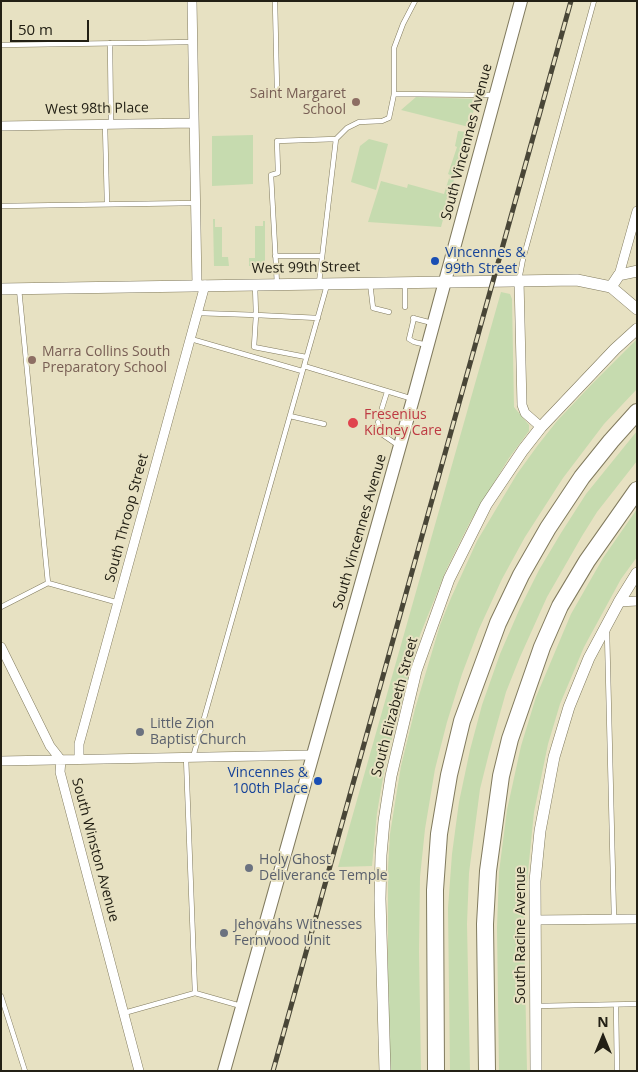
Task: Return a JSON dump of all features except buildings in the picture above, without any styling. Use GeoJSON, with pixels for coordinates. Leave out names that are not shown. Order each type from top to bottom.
{"type":"FeatureCollection","features":[{"type":"Feature","properties":{"kind":"highway"},"geometry":{"type":"LineString","coordinates":[[436,1071],[435,890],[439,834],[449,775],[462,721],[498,622],[521,575],[548,528],[582,477],[637,412]]}},
{"type":"Feature","properties":{"kind":"highway"},"geometry":{"type":"LineString","coordinates":[[487,1071],[485,924],[487,880],[501,776],[510,739],[542,647],[560,606],[592,552],[637,490]]}},
{"type":"Feature","properties":{"kind":"main road","name":"South Vincennes Avenue"},"geometry":{"type":"LineString","coordinates":[[224,1071],[400,447],[521,1]]}},
{"type":"Feature","properties":{"kind":"street","name":"South Throop Street"},"geometry":{"type":"LineString","coordinates":[[79,759],[79,744],[198,313],[201,285],[196,203],[192,1]]}},
{"type":"Feature","properties":{"kind":"street","name":"West 98th Place"},"geometry":{"type":"LineString","coordinates":[[1,126],[194,123]]}},
{"type":"Feature","properties":{"kind":"street"},"geometry":{"type":"LineString","coordinates":[[637,211],[619,275],[611,287],[637,309]]}},
{"type":"Feature","properties":{"kind":"street"},"geometry":{"type":"LineString","coordinates":[[619,275],[637,271]]}},
{"type":"Feature","properties":{"kind":"street","name":"West 99th Street"},"geometry":{"type":"LineString","coordinates":[[1,289],[519,280],[577,280],[611,287]]}},
{"type":"Feature","properties":{"kind":"street"},"geometry":{"type":"LineString","coordinates":[[519,280],[522,405],[525,413],[541,427]]}},
{"type":"Feature","properties":{"kind":"street","name":"South Elizabeth Street"},"geometry":{"type":"LineString","coordinates":[[385,1071],[380,899],[381,854],[391,776],[416,671],[449,578],[486,505],[541,427],[615,349],[637,329]]}},
{"type":"Feature","properties":{"kind":"street","name":"South Racine Avenue"},"geometry":{"type":"LineString","coordinates":[[536,1071],[535,920],[537,861],[540,832],[554,757],[569,707],[588,658],[637,573]]}},
{"type":"Feature","properties":{"kind":"street"},"geometry":{"type":"LineString","coordinates":[[619,602],[637,602]]}},
{"type":"Feature","properties":{"kind":"street","name":"South Winston Avenue"},"geometry":{"type":"LineString","coordinates":[[1,647],[50,746],[61,760],[60,772],[139,1071]]}},
{"type":"Feature","properties":{"kind":"street"},"geometry":{"type":"LineString","coordinates":[[1,761],[312,755]]}},
{"type":"Feature","properties":{"kind":"street"},"geometry":{"type":"LineString","coordinates":[[535,920],[637,919]]}},
{"type":"Feature","properties":{"kind":"lane"},"geometry":{"type":"LineString","coordinates":[[275,1],[277,89]]}},
{"type":"Feature","properties":{"kind":"lane"},"geometry":{"type":"LineString","coordinates":[[277,284],[271,175],[278,173],[278,141],[336,138],[347,128],[359,122],[382,121],[390,118],[394,94],[394,48],[403,24],[415,1]]}},
{"type":"Feature","properties":{"kind":"lane"},"geometry":{"type":"LineString","coordinates":[[519,280],[523,259],[594,1]]}},
{"type":"Feature","properties":{"kind":"lane"},"geometry":{"type":"LineString","coordinates":[[1,45],[193,42]]}},
{"type":"Feature","properties":{"kind":"lane"},"geometry":{"type":"LineString","coordinates":[[107,204],[110,43]]}},
{"type":"Feature","properties":{"kind":"lane"},"geometry":{"type":"LineString","coordinates":[[394,94],[495,95]]}},
{"type":"Feature","properties":{"kind":"lane"},"geometry":{"type":"LineString","coordinates":[[195,993],[190,757],[318,318],[323,283],[322,256],[336,138]]}},
{"type":"Feature","properties":{"kind":"lane"},"geometry":{"type":"LineString","coordinates":[[1,206],[196,203]]}},
{"type":"Feature","properties":{"kind":"lane"},"geometry":{"type":"LineString","coordinates":[[276,256],[322,256]]}},
{"type":"Feature","properties":{"kind":"lane"},"geometry":{"type":"LineString","coordinates":[[404,308],[405,281]]}},
{"type":"Feature","properties":{"kind":"lane"},"geometry":{"type":"LineString","coordinates":[[370,282],[373,308],[390,312]]}},
{"type":"Feature","properties":{"kind":"lane"},"geometry":{"type":"LineString","coordinates":[[255,284],[254,347],[306,357]]}},
{"type":"Feature","properties":{"kind":"lane"},"geometry":{"type":"LineString","coordinates":[[19,288],[48,583]]}},
{"type":"Feature","properties":{"kind":"lane"},"geometry":{"type":"LineString","coordinates":[[198,313],[318,318]]}},
{"type":"Feature","properties":{"kind":"lane"},"geometry":{"type":"LineString","coordinates":[[428,345],[409,339],[413,318],[433,323]]}},
{"type":"Feature","properties":{"kind":"lane"},"geometry":{"type":"LineString","coordinates":[[191,339],[413,400]]}},
{"type":"Feature","properties":{"kind":"lane"},"geometry":{"type":"LineString","coordinates":[[382,408],[387,392]]}},
{"type":"Feature","properties":{"kind":"lane"},"geometry":{"type":"LineString","coordinates":[[290,416],[324,424]]}},
{"type":"Feature","properties":{"kind":"lane"},"geometry":{"type":"LineString","coordinates":[[378,422],[383,435],[400,447]]}},
{"type":"Feature","properties":{"kind":"lane"},"geometry":{"type":"LineString","coordinates":[[1,607],[48,583],[118,603]]}},
{"type":"Feature","properties":{"kind":"lane"},"geometry":{"type":"LineString","coordinates":[[607,623],[614,919]]}},
{"type":"Feature","properties":{"kind":"lane"},"geometry":{"type":"LineString","coordinates":[[124,1012],[195,993],[242,1007]]}},
{"type":"Feature","properties":{"kind":"lane"},"geometry":{"type":"LineString","coordinates":[[1,996],[25,1071]]}},
{"type":"Feature","properties":{"kind":"lane"},"geometry":{"type":"LineString","coordinates":[[536,1006],[637,1004]]}},
{"type":"Feature","properties":{"kind":"lane"},"geometry":{"type":"LineString","coordinates":[[616,1005],[617,1071]]}},
{"type":"Feature","properties":{"kind":"green space"},"geometry":{"type":"Polygon","coordinates":[[[416,97],[477,99],[469,127],[401,110],[416,97]]]}},
{"type":"Feature","properties":{"kind":"green space"},"geometry":{"type":"Polygon","coordinates":[[[458,131],[467,132],[441,227],[368,222],[381,181],[407,188],[408,184],[444,194],[457,147],[455,146],[458,131]]]}},
{"type":"Feature","properties":{"kind":"green space"},"geometry":{"type":"Polygon","coordinates":[[[253,135],[253,184],[212,186],[212,136],[253,135]]]}},
{"type":"Feature","properties":{"kind":"green space"},"geometry":{"type":"Polygon","coordinates":[[[369,139],[388,144],[376,190],[351,182],[360,146],[369,139]]]}},
{"type":"Feature","properties":{"kind":"green space"},"geometry":{"type":"Polygon","coordinates":[[[213,219],[215,219],[215,227],[222,227],[222,257],[228,257],[229,266],[214,266],[213,219]]]}},
{"type":"Feature","properties":{"kind":"green space"},"geometry":{"type":"Polygon","coordinates":[[[263,221],[265,221],[265,266],[249,266],[249,258],[255,258],[255,226],[263,226],[263,221]]]}},
{"type":"Feature","properties":{"kind":"green space"},"geometry":{"type":"Polygon","coordinates":[[[501,292],[510,294],[512,299],[514,407],[529,425],[529,431],[509,458],[470,522],[447,568],[420,635],[386,760],[377,813],[372,866],[338,867],[501,292]]]}},
{"type":"Feature","properties":{"kind":"green space"},"geometry":{"type":"Polygon","coordinates":[[[637,339],[637,389],[604,424],[563,478],[525,537],[502,579],[479,629],[462,674],[435,769],[425,829],[420,877],[421,1071],[390,1071],[388,868],[390,834],[401,766],[415,709],[440,625],[477,541],[517,474],[557,421],[637,339]]]}},
{"type":"Feature","properties":{"kind":"green space"},"geometry":{"type":"Polygon","coordinates":[[[637,431],[637,461],[597,512],[547,597],[506,692],[480,789],[469,873],[467,924],[470,1071],[450,1071],[448,908],[452,854],[459,802],[482,705],[500,654],[539,570],[586,494],[637,431]]]}},
{"type":"Feature","properties":{"kind":"green space"},"geometry":{"type":"Polygon","coordinates":[[[637,509],[637,557],[621,579],[584,647],[560,704],[548,744],[534,812],[525,902],[527,1071],[499,1071],[497,928],[499,872],[507,810],[521,746],[536,697],[571,614],[603,558],[637,509]]]}},
{"type":"Feature","properties":{"kind":"railway"},"geometry":{"type":"LineString","coordinates":[[273,1071],[571,1]]}},
{"type":"Feature","properties":{"kind":"place","name":"Saint Margaret School"},"geometry":{"type":"Point","coordinates":[356,102]}},
{"type":"Feature","properties":{"kind":"place","name":"Vincennes & 99th Street"},"geometry":{"type":"Point","coordinates":[435,261]}},
{"type":"Feature","properties":{"kind":"place","name":"Marra Collins South Preparatory School"},"geometry":{"type":"Point","coordinates":[32,360]}},
{"type":"Feature","properties":{"kind":"place","name":"Fresenius Kidney Care"},"geometry":{"type":"Point","coordinates":[353,423]}},
{"type":"Feature","properties":{"kind":"place","name":"Little Zion Baptist Church"},"geometry":{"type":"Point","coordinates":[140,732]}},
{"type":"Feature","properties":{"kind":"place","name":"Vincennes & 100th Place"},"geometry":{"type":"Point","coordinates":[318,781]}},
{"type":"Feature","properties":{"kind":"place","name":"Holy Ghost Deliverance Temple"},"geometry":{"type":"Point","coordinates":[249,868]}},
{"type":"Feature","properties":{"kind":"place","name":"Jehovahs Witnesses Fernwood Unit"},"geometry":{"type":"Point","coordinates":[224,933]}}]}
